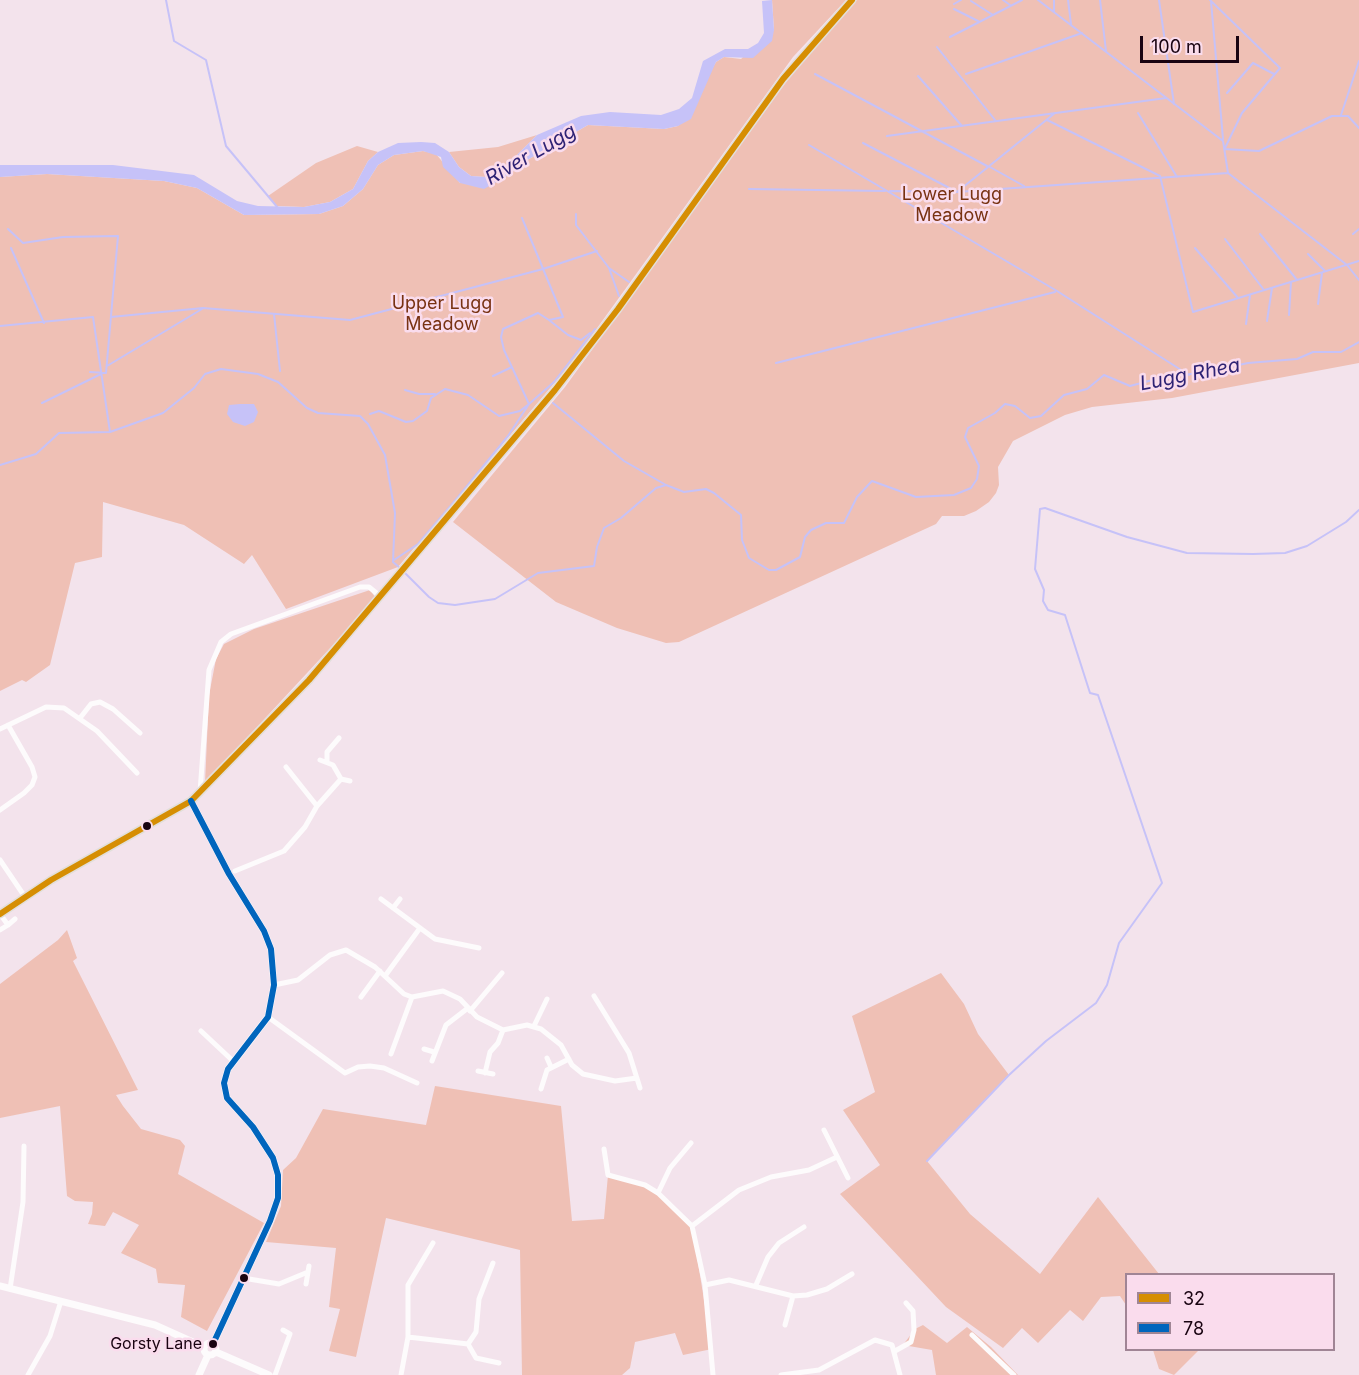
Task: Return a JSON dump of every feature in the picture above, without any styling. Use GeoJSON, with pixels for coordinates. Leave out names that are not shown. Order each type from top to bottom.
{"type":"FeatureCollection","features":[{"type":"Feature","properties":{"kind":"highway"},"geometry":{"type":"LineString","coordinates":[[0,914],[25,897],[191,801],[309,680],[580,358],[783,79],[852,0]]}},
{"type":"Feature","properties":{"kind":"street"},"geometry":{"type":"LineString","coordinates":[[200,794],[209,670],[221,642],[231,634],[360,587],[369,587],[381,596]]}},
{"type":"Feature","properties":{"kind":"street"},"geometry":{"type":"LineString","coordinates":[[80,718],[91,704],[100,702],[113,709],[140,733]]}},
{"type":"Feature","properties":{"kind":"street"},"geometry":{"type":"LineString","coordinates":[[0,729],[46,707],[64,708],[80,718],[117,750],[136,773]]}},
{"type":"Feature","properties":{"kind":"street"},"geometry":{"type":"LineString","coordinates":[[0,810],[24,793],[32,785],[35,777],[32,767],[8,725]]}},
{"type":"Feature","properties":{"kind":"street"},"geometry":{"type":"LineString","coordinates":[[339,738],[327,752],[324,761],[333,765],[341,779],[350,781]]}},
{"type":"Feature","properties":{"kind":"street"},"geometry":{"type":"LineString","coordinates":[[286,767],[318,806]]}},
{"type":"Feature","properties":{"kind":"street"},"geometry":{"type":"LineString","coordinates":[[235,871],[284,851],[341,779]]}},
{"type":"Feature","properties":{"kind":"street"},"geometry":{"type":"LineString","coordinates":[[191,801],[229,874],[264,931],[271,949],[274,985],[268,1017],[233,1061],[225,1076],[227,1098],[268,1148],[277,1168],[279,1185],[275,1209],[213,1344],[216,1352]]}},
{"type":"Feature","properties":{"kind":"street"},"geometry":{"type":"LineString","coordinates":[[0,860],[25,897]]}},
{"type":"Feature","properties":{"kind":"street"},"geometry":{"type":"LineString","coordinates":[[381,899],[435,939],[479,948]]}},
{"type":"Feature","properties":{"kind":"street"},"geometry":{"type":"LineString","coordinates":[[393,908],[400,899]]}},
{"type":"Feature","properties":{"kind":"street"},"geometry":{"type":"LineString","coordinates":[[0,914],[8,925]]}},
{"type":"Feature","properties":{"kind":"street"},"geometry":{"type":"LineString","coordinates":[[0,930],[15,919]]}},
{"type":"Feature","properties":{"kind":"street"},"geometry":{"type":"LineString","coordinates":[[354,996],[361,996],[420,928]]}},
{"type":"Feature","properties":{"kind":"street"},"geometry":{"type":"LineString","coordinates":[[274,985],[298,980],[330,955],[341,950],[355,954],[383,973],[404,994],[412,997],[443,991],[456,996],[469,1009],[503,1030],[534,1026],[561,1045],[576,1070],[589,1076],[615,1081],[637,1078]]}},
{"type":"Feature","properties":{"kind":"street"},"geometry":{"type":"LineString","coordinates":[[432,1061],[446,1025],[469,1009],[502,973]]}},
{"type":"Feature","properties":{"kind":"street"},"geometry":{"type":"LineString","coordinates":[[594,996],[629,1053],[640,1088]]}},
{"type":"Feature","properties":{"kind":"street"},"geometry":{"type":"LineString","coordinates":[[391,1054],[399,1043],[412,997]]}},
{"type":"Feature","properties":{"kind":"street"},"geometry":{"type":"LineString","coordinates":[[534,1026],[547,999]]}},
{"type":"Feature","properties":{"kind":"street"},"geometry":{"type":"LineString","coordinates":[[599,1004],[606,1000]]}},
{"type":"Feature","properties":{"kind":"street"},"geometry":{"type":"LineString","coordinates":[[268,1017],[345,1073],[370,1066],[384,1068],[417,1083]]}},
{"type":"Feature","properties":{"kind":"street"},"geometry":{"type":"LineString","coordinates":[[493,1074],[481,1072],[503,1030]]}},
{"type":"Feature","properties":{"kind":"street"},"geometry":{"type":"LineString","coordinates":[[201,1031],[233,1061]]}},
{"type":"Feature","properties":{"kind":"street"},"geometry":{"type":"LineString","coordinates":[[424,1049],[435,1052]]}},
{"type":"Feature","properties":{"kind":"street"},"geometry":{"type":"LineString","coordinates":[[547,1058],[550,1067]]}},
{"type":"Feature","properties":{"kind":"street"},"geometry":{"type":"LineString","coordinates":[[541,1089],[545,1073],[550,1067],[569,1059]]}},
{"type":"Feature","properties":{"kind":"street"},"geometry":{"type":"LineString","coordinates":[[824,1130],[848,1178]]}},
{"type":"Feature","properties":{"kind":"street"},"geometry":{"type":"LineString","coordinates":[[658,1193],[670,1168],[691,1143]]}},
{"type":"Feature","properties":{"kind":"street"},"geometry":{"type":"LineString","coordinates":[[10,1289],[23,1202],[24,1146]]}},
{"type":"Feature","properties":{"kind":"street"},"geometry":{"type":"LineString","coordinates":[[604,1149],[608,1175],[645,1185],[658,1193],[692,1226],[705,1285],[713,1375]]}},
{"type":"Feature","properties":{"kind":"street"},"geometry":{"type":"LineString","coordinates":[[692,1226],[739,1190],[771,1177],[809,1170],[837,1157]]}},
{"type":"Feature","properties":{"kind":"street"},"geometry":{"type":"LineString","coordinates":[[756,1285],[768,1257],[779,1243],[804,1227]]}},
{"type":"Feature","properties":{"kind":"street"},"geometry":{"type":"LineString","coordinates":[[401,1375],[408,1337],[408,1285],[433,1243]]}},
{"type":"Feature","properties":{"kind":"street"},"geometry":{"type":"LineString","coordinates":[[468,1344],[476,1332],[478,1299],[493,1263]]}},
{"type":"Feature","properties":{"kind":"street"},"geometry":{"type":"LineString","coordinates":[[243,1278],[279,1284],[309,1269],[306,1284]]}},
{"type":"Feature","properties":{"kind":"street"},"geometry":{"type":"LineString","coordinates":[[705,1285],[729,1280],[793,1296],[827,1289],[852,1274]]}},
{"type":"Feature","properties":{"kind":"street"},"geometry":{"type":"LineString","coordinates":[[0,1286],[155,1325],[204,1347],[208,1355]]}},
{"type":"Feature","properties":{"kind":"street"},"geometry":{"type":"LineString","coordinates":[[785,1324],[793,1296]]}},
{"type":"Feature","properties":{"kind":"street"},"geometry":{"type":"LineString","coordinates":[[28,1375],[50,1336],[61,1302]]}},
{"type":"Feature","properties":{"kind":"street"},"geometry":{"type":"LineString","coordinates":[[895,1351],[911,1341],[914,1330],[913,1311],[906,1303]]}},
{"type":"Feature","properties":{"kind":"street"},"geometry":{"type":"LineString","coordinates":[[275,1375],[290,1334],[283,1330]]}},
{"type":"Feature","properties":{"kind":"street"},"geometry":{"type":"LineString","coordinates":[[972,1335],[996,1355],[1014,1375]]}},
{"type":"Feature","properties":{"kind":"street"},"geometry":{"type":"LineString","coordinates":[[408,1337],[468,1344]]}},
{"type":"Feature","properties":{"kind":"street"},"geometry":{"type":"LineString","coordinates":[[781,1375],[819,1370],[875,1340],[887,1342],[895,1351],[900,1375]]}},
{"type":"Feature","properties":{"kind":"street"},"geometry":{"type":"LineString","coordinates":[[204,1347],[213,1344]]}},
{"type":"Feature","properties":{"kind":"street"},"geometry":{"type":"LineString","coordinates":[[468,1344],[476,1358],[499,1364]]}},
{"type":"Feature","properties":{"kind":"street"},"geometry":{"type":"LineString","coordinates":[[200,1375],[208,1355],[216,1352],[269,1375]]}},
{"type":"Feature","properties":{"kind":"street"},"geometry":{"type":"LineString","coordinates":[[25,1363],[32,1368]]}},
{"type":"Feature","properties":{"kind":"green space","name":"Upper Lugg Meadow"},"geometry":{"type":"Polygon","coordinates":[[[772,0],[846,0],[793,57],[574,360],[398,567],[286,609],[252,555],[244,564],[184,525],[103,502],[102,557],[75,563],[50,665],[26,682],[22,680],[0,691],[0,177],[47,174],[164,181],[197,188],[244,215],[319,214],[343,206],[363,189],[378,165],[394,155],[423,151],[436,154],[460,183],[507,176],[529,159],[588,125],[664,129],[678,126],[716,62],[724,57],[741,59],[774,30],[772,0]]]}},
{"type":"Feature","properties":{"kind":"green space","name":"Lower Lugg Meadow"},"geometry":{"type":"Polygon","coordinates":[[[857,0],[1359,0],[1359,363],[1172,398],[1092,407],[1065,415],[1013,441],[998,467],[999,485],[996,493],[989,502],[976,511],[964,516],[942,516],[936,524],[679,642],[666,643],[617,628],[556,602],[453,522],[565,387],[784,85],[819,41],[857,0]]]}},
{"type":"Feature","properties":{"kind":"green space"},"geometry":{"type":"Polygon","coordinates":[[[537,135],[506,166],[486,177],[471,176],[459,167],[449,152],[498,147],[537,135]]]}},
{"type":"Feature","properties":{"kind":"green space"},"geometry":{"type":"Polygon","coordinates":[[[357,146],[378,152],[368,161],[353,189],[330,202],[304,207],[277,206],[268,196],[316,163],[357,146]]]}},
{"type":"Feature","properties":{"kind":"green space"},"geometry":{"type":"Polygon","coordinates":[[[370,590],[375,597],[346,631],[205,783],[209,695],[216,659],[224,644],[254,629],[370,590]]]}},
{"type":"Feature","properties":{"kind":"green space"},"geometry":{"type":"Polygon","coordinates":[[[67,930],[77,958],[73,961],[138,1090],[116,1095],[123,1106],[141,1129],[180,1140],[185,1146],[178,1174],[264,1223],[207,1331],[181,1317],[185,1285],[158,1283],[156,1269],[121,1253],[139,1225],[113,1212],[105,1226],[88,1224],[93,1202],[75,1201],[67,1196],[60,1106],[0,1118],[0,984],[58,940],[67,930]]]}},
{"type":"Feature","properties":{"kind":"green space"},"geometry":{"type":"Polygon","coordinates":[[[941,973],[964,1004],[978,1034],[1009,1075],[927,1161],[970,1214],[1040,1274],[1098,1197],[1158,1273],[1125,1273],[1125,1304],[1120,1296],[1101,1297],[1083,1321],[1070,1310],[1038,1343],[1022,1328],[1003,1348],[946,1307],[840,1194],[880,1165],[843,1110],[875,1092],[852,1016],[941,973]]]}},
{"type":"Feature","properties":{"kind":"green space"},"geometry":{"type":"Polygon","coordinates":[[[435,1086],[561,1106],[572,1221],[604,1219],[608,1175],[645,1185],[658,1193],[692,1226],[712,1349],[683,1355],[675,1333],[635,1342],[630,1368],[622,1375],[522,1375],[520,1250],[386,1218],[356,1357],[329,1351],[340,1309],[329,1307],[336,1248],[266,1242],[281,1206],[283,1170],[296,1158],[323,1109],[426,1125],[435,1086]]]}},
{"type":"Feature","properties":{"kind":"green space"},"geometry":{"type":"Polygon","coordinates":[[[923,1325],[947,1343],[967,1327],[991,1347],[1018,1375],[936,1375],[932,1350],[903,1345],[915,1329],[923,1325]]]}},
{"type":"Feature","properties":{"kind":"green space"},"geometry":{"type":"Polygon","coordinates":[[[1153,1351],[1198,1351],[1174,1375],[1159,1369],[1153,1351]]]}},
{"type":"Feature","properties":{"kind":"water","name":"River Lugg"},"geometry":{"type":"Polygon","coordinates":[[[772,0],[774,30],[772,41],[753,58],[724,57],[716,62],[691,119],[678,126],[664,129],[588,125],[529,159],[507,176],[484,189],[460,183],[443,167],[441,157],[423,151],[394,155],[378,165],[363,189],[343,206],[319,214],[244,215],[197,188],[164,181],[47,174],[0,177],[0,165],[113,165],[194,175],[237,201],[258,206],[304,207],[330,202],[353,189],[368,161],[378,152],[398,143],[421,142],[435,143],[449,152],[459,167],[471,176],[486,177],[506,166],[537,135],[581,116],[610,112],[661,115],[679,109],[692,98],[703,61],[725,49],[748,49],[758,43],[764,33],[762,1],[772,0]]]}},
{"type":"Feature","properties":{"kind":"water"},"geometry":{"type":"Polygon","coordinates":[[[254,404],[258,412],[254,422],[245,426],[233,422],[227,414],[229,405],[254,404]]]}},
{"type":"Feature","properties":{"kind":"waterway"},"geometry":{"type":"LineString","coordinates":[[166,0],[174,41],[206,60],[226,146],[278,208]]}},
{"type":"Feature","properties":{"kind":"waterway"},"geometry":{"type":"LineString","coordinates":[[954,4],[961,0]]}},
{"type":"Feature","properties":{"kind":"waterway"},"geometry":{"type":"LineString","coordinates":[[1003,0],[1010,5]]}},
{"type":"Feature","properties":{"kind":"waterway"},"geometry":{"type":"LineString","coordinates":[[950,37],[1022,0]]}},
{"type":"Feature","properties":{"kind":"waterway"},"geometry":{"type":"LineString","coordinates":[[1038,0],[1223,141],[1228,173],[1347,265],[1359,280]]}},
{"type":"Feature","properties":{"kind":"waterway"},"geometry":{"type":"LineString","coordinates":[[1054,0],[1054,12]]}},
{"type":"Feature","properties":{"kind":"waterway"},"geometry":{"type":"LineString","coordinates":[[1068,0],[1071,24]]}},
{"type":"Feature","properties":{"kind":"waterway"},"geometry":{"type":"LineString","coordinates":[[1100,0],[1106,51]]}},
{"type":"Feature","properties":{"kind":"waterway"},"geometry":{"type":"LineString","coordinates":[[1159,0],[1174,104]]}},
{"type":"Feature","properties":{"kind":"waterway"},"geometry":{"type":"LineString","coordinates":[[1210,0],[1280,68],[1242,113],[1225,148]]}},
{"type":"Feature","properties":{"kind":"waterway"},"geometry":{"type":"LineString","coordinates":[[971,1],[993,15]]}},
{"type":"Feature","properties":{"kind":"waterway"},"geometry":{"type":"LineString","coordinates":[[1211,1],[1223,139]]}},
{"type":"Feature","properties":{"kind":"waterway"},"geometry":{"type":"LineString","coordinates":[[954,9],[978,21]]}},
{"type":"Feature","properties":{"kind":"waterway"},"geometry":{"type":"LineString","coordinates":[[966,74],[1082,33]]}},
{"type":"Feature","properties":{"kind":"waterway"},"geometry":{"type":"LineString","coordinates":[[937,47],[995,120]]}},
{"type":"Feature","properties":{"kind":"waterway"},"geometry":{"type":"LineString","coordinates":[[1341,115],[1359,61]]}},
{"type":"Feature","properties":{"kind":"waterway"},"geometry":{"type":"LineString","coordinates":[[1227,93],[1253,63],[1274,74]]}},
{"type":"Feature","properties":{"kind":"waterway"},"geometry":{"type":"LineString","coordinates":[[815,74],[987,166]]}},
{"type":"Feature","properties":{"kind":"waterway"},"geometry":{"type":"LineString","coordinates":[[918,76],[962,126]]}},
{"type":"Feature","properties":{"kind":"waterway"},"geometry":{"type":"LineString","coordinates":[[887,136],[1166,98]]}},
{"type":"Feature","properties":{"kind":"waterway"},"geometry":{"type":"LineString","coordinates":[[890,191],[957,192],[1055,113]]}},
{"type":"Feature","properties":{"kind":"waterway"},"geometry":{"type":"LineString","coordinates":[[1138,113],[1177,177]]}},
{"type":"Feature","properties":{"kind":"waterway"},"geometry":{"type":"LineString","coordinates":[[1224,149],[1259,151],[1332,116],[1348,116],[1359,128]]}},
{"type":"Feature","properties":{"kind":"waterway"},"geometry":{"type":"LineString","coordinates":[[1047,120],[1160,176],[1193,312],[1359,261]]}},
{"type":"Feature","properties":{"kind":"waterway"},"geometry":{"type":"LineString","coordinates":[[863,143],[957,192],[1228,173]]}},
{"type":"Feature","properties":{"kind":"waterway"},"geometry":{"type":"LineString","coordinates":[[809,145],[1057,291],[1189,375]]}},
{"type":"Feature","properties":{"kind":"waterway"},"geometry":{"type":"LineString","coordinates":[[990,167],[1024,186]]}},
{"type":"Feature","properties":{"kind":"waterway"},"geometry":{"type":"LineString","coordinates":[[749,189],[885,191]]}},
{"type":"Feature","properties":{"kind":"waterway"},"geometry":{"type":"LineString","coordinates":[[576,214],[576,225],[609,268],[619,296]]}},
{"type":"Feature","properties":{"kind":"waterway"},"geometry":{"type":"LineString","coordinates":[[522,218],[563,317],[549,320],[568,335],[581,340],[590,333]]}},
{"type":"Feature","properties":{"kind":"waterway"},"geometry":{"type":"LineString","coordinates":[[8,229],[23,243],[63,237],[118,236],[106,373],[90,372]]}},
{"type":"Feature","properties":{"kind":"waterway"},"geometry":{"type":"LineString","coordinates":[[1353,234],[1359,229]]}},
{"type":"Feature","properties":{"kind":"waterway"},"geometry":{"type":"LineString","coordinates":[[1260,234],[1297,280]]}},
{"type":"Feature","properties":{"kind":"waterway"},"geometry":{"type":"LineString","coordinates":[[1225,239],[1264,290]]}},
{"type":"Feature","properties":{"kind":"waterway"},"geometry":{"type":"LineString","coordinates":[[11,248],[44,323]]}},
{"type":"Feature","properties":{"kind":"waterway"},"geometry":{"type":"LineString","coordinates":[[1195,248],[1238,298]]}},
{"type":"Feature","properties":{"kind":"waterway"},"geometry":{"type":"LineString","coordinates":[[111,317],[203,308],[350,320],[543,269],[597,251]]}},
{"type":"Feature","properties":{"kind":"waterway"},"geometry":{"type":"LineString","coordinates":[[1308,254],[1325,271]]}},
{"type":"Feature","properties":{"kind":"waterway"},"geometry":{"type":"LineString","coordinates":[[609,268],[629,282]]}},
{"type":"Feature","properties":{"kind":"waterway"},"geometry":{"type":"LineString","coordinates":[[1318,304],[1322,273]]}},
{"type":"Feature","properties":{"kind":"waterway"},"geometry":{"type":"LineString","coordinates":[[1289,315],[1291,282]]}},
{"type":"Feature","properties":{"kind":"waterway"},"geometry":{"type":"LineString","coordinates":[[1267,321],[1272,288]]}},
{"type":"Feature","properties":{"kind":"waterway"},"geometry":{"type":"LineString","coordinates":[[776,363],[1055,292]]}},
{"type":"Feature","properties":{"kind":"waterway"},"geometry":{"type":"LineString","coordinates":[[1246,324],[1250,295]]}},
{"type":"Feature","properties":{"kind":"waterway"},"geometry":{"type":"LineString","coordinates":[[107,366],[202,309]]}},
{"type":"Feature","properties":{"kind":"waterway"},"geometry":{"type":"LineString","coordinates":[[370,414],[379,411],[406,422],[413,421],[427,411],[431,398],[445,389],[468,395],[499,416],[520,411],[529,404],[504,350],[501,337],[503,329],[538,313],[549,320]]}},
{"type":"Feature","properties":{"kind":"waterway"},"geometry":{"type":"LineString","coordinates":[[274,314],[280,371]]}},
{"type":"Feature","properties":{"kind":"waterway"},"geometry":{"type":"LineString","coordinates":[[0,326],[93,317],[110,432]]}},
{"type":"Feature","properties":{"kind":"waterway"},"geometry":{"type":"LineString","coordinates":[[394,560],[418,544],[508,436],[529,404],[554,382],[595,329]]}},
{"type":"Feature","properties":{"kind":"waterway","name":"Lugg Rhea"},"geometry":{"type":"LineString","coordinates":[[404,572],[438,603],[455,605],[495,599],[538,573],[594,566],[597,547],[604,528],[621,518],[656,488],[666,485],[684,492],[706,489],[714,493],[741,515],[742,540],[749,558],[769,570],[776,570],[800,557],[805,537],[811,530],[826,523],[844,523],[857,497],[872,481],[916,497],[954,495],[971,488],[977,479],[979,466],[965,437],[968,428],[995,413],[1005,404],[1015,406],[1030,418],[1041,416],[1064,395],[1087,389],[1104,375],[1130,386],[1160,378],[1206,372],[1248,363],[1297,359],[1313,352],[1341,352],[1359,342]]}},
{"type":"Feature","properties":{"kind":"waterway"},"geometry":{"type":"LineString","coordinates":[[493,376],[512,367]]}},
{"type":"Feature","properties":{"kind":"waterway","name":"Lugg Rhea"},"geometry":{"type":"LineString","coordinates":[[0,465],[36,454],[59,433],[110,432],[163,413],[194,388],[205,374],[221,369],[258,374],[278,382],[307,408],[318,413],[360,416],[368,424],[385,455],[395,513],[393,562],[400,568]]}},
{"type":"Feature","properties":{"kind":"waterway"},"geometry":{"type":"LineString","coordinates":[[42,403],[101,374]]}},
{"type":"Feature","properties":{"kind":"waterway"},"geometry":{"type":"LineString","coordinates":[[405,390],[419,394],[435,394]]}},
{"type":"Feature","properties":{"kind":"waterway"},"geometry":{"type":"LineString","coordinates":[[553,403],[624,461],[666,485]]}},
{"type":"Feature","properties":{"kind":"waterway"},"geometry":{"type":"LineString","coordinates":[[927,1161],[1009,1075],[1046,1041],[1096,1003],[1107,985],[1119,943],[1162,883],[1098,695],[1090,693],[1065,615],[1048,610],[1043,601],[1044,590],[1035,569],[1040,509],[1045,508],[1127,537],[1187,553],[1253,554],[1285,553],[1307,546],[1346,522],[1359,510]]}},
{"type":"Feature","properties":{"kind":"transit line","name":"32"},"geometry":{"type":"LineString","coordinates":[[0,914],[51,880],[191,801],[309,680],[555,390],[618,309],[783,79],[852,0]]}},
{"type":"Feature","properties":{"kind":"transit line","name":"78"},"geometry":{"type":"LineString","coordinates":[[191,801],[229,874],[264,931],[271,949],[274,985],[268,1017],[228,1069],[224,1083],[227,1098],[253,1127],[273,1158],[278,1175],[278,1198],[270,1221],[213,1344]]}},
{"type":"Feature","properties":{"kind":"place","name":"Gorsty Lane"},"geometry":{"type":"Point","coordinates":[213,1344]}}]}
